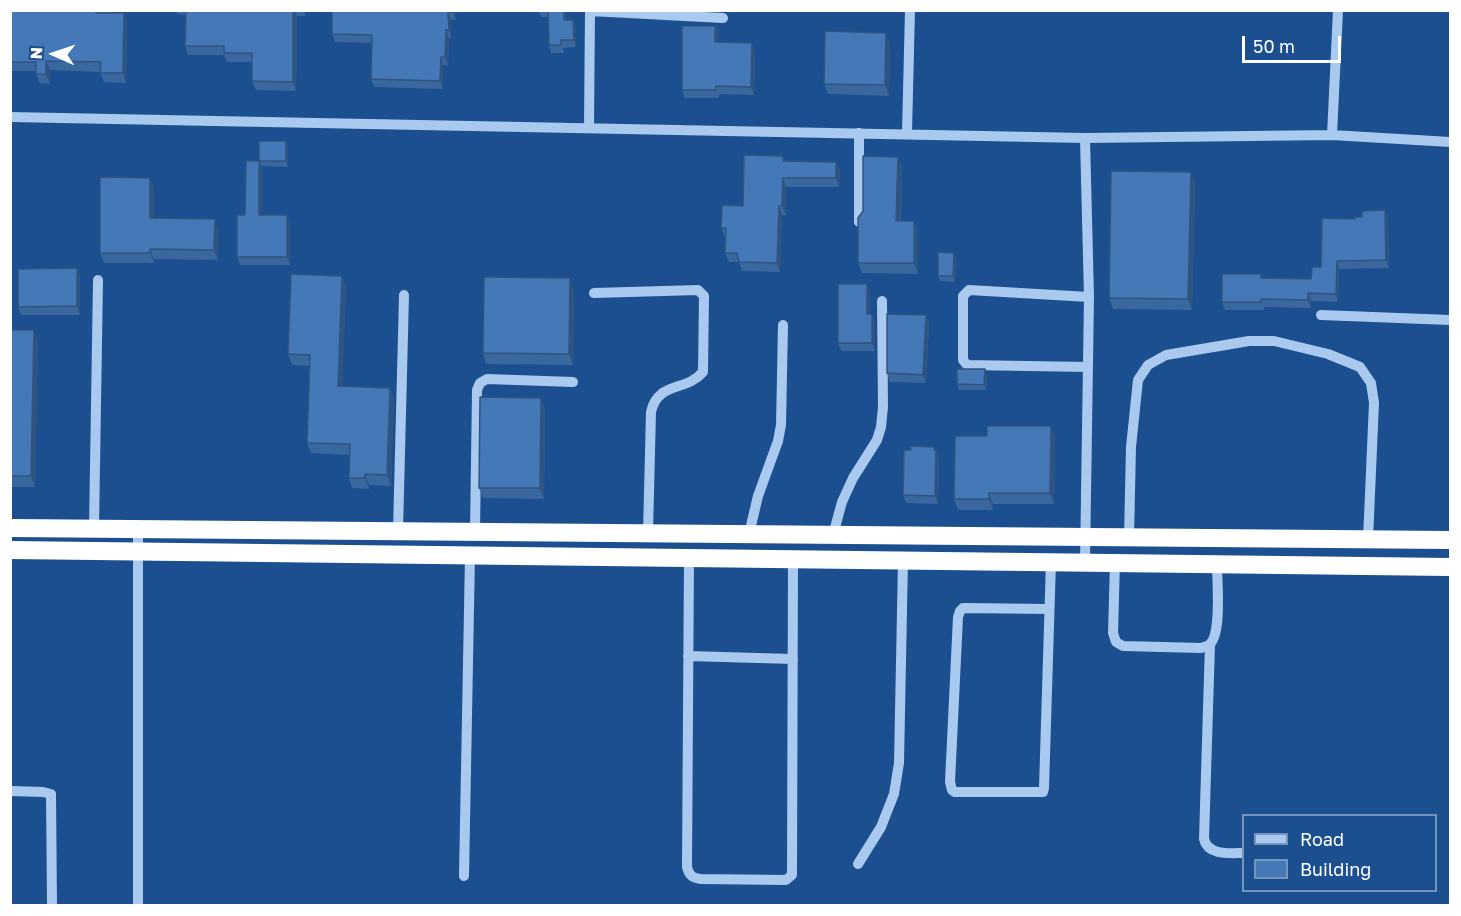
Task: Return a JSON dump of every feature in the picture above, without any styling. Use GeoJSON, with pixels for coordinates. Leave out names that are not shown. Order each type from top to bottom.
{"type":"FeatureCollection","features":[{"type":"Feature","properties":{"kind":"highway"},"geometry":{"type":"LineString","coordinates":[[10,528],[1450,540]]}},
{"type":"Feature","properties":{"kind":"highway"},"geometry":{"type":"LineString","coordinates":[[10,549],[1450,567]]}},
{"type":"Feature","properties":{"kind":"street"},"geometry":{"type":"LineString","coordinates":[[907,133],[910,10]]}},
{"type":"Feature","properties":{"kind":"street"},"geometry":{"type":"LineString","coordinates":[[1332,135],[1338,10]]}},
{"type":"Feature","properties":{"kind":"street"},"geometry":{"type":"LineString","coordinates":[[589,128],[590,11],[723,18]]}},
{"type":"Feature","properties":{"kind":"street"},"geometry":{"type":"LineString","coordinates":[[10,117],[1085,138],[1332,135],[1450,141]]}},
{"type":"Feature","properties":{"kind":"street"},"geometry":{"type":"LineString","coordinates":[[859,133],[859,222]]}},
{"type":"Feature","properties":{"kind":"street"},"geometry":{"type":"LineString","coordinates":[[1085,138],[1089,297],[1085,562]]}},
{"type":"Feature","properties":{"kind":"street"},"geometry":{"type":"LineString","coordinates":[[94,529],[98,280]]}},
{"type":"Feature","properties":{"kind":"street"},"geometry":{"type":"LineString","coordinates":[[594,293],[698,290],[704,296],[703,372],[696,379],[658,395],[651,412],[648,533]]}},
{"type":"Feature","properties":{"kind":"street"},"geometry":{"type":"LineString","coordinates":[[1088,367],[967,365],[963,360],[963,296],[969,290],[1089,297]]}},
{"type":"Feature","properties":{"kind":"street"},"geometry":{"type":"LineString","coordinates":[[398,531],[404,295]]}},
{"type":"Feature","properties":{"kind":"street"},"geometry":{"type":"LineString","coordinates":[[833,535],[842,501],[853,478],[877,440],[881,427],[883,407],[882,301]]}},
{"type":"Feature","properties":{"kind":"street"},"geometry":{"type":"LineString","coordinates":[[1321,315],[1450,320]]}},
{"type":"Feature","properties":{"kind":"street"},"geometry":{"type":"LineString","coordinates":[[749,534],[758,496],[778,441],[781,425],[783,325]]}},
{"type":"Feature","properties":{"kind":"street"},"geometry":{"type":"LineString","coordinates":[[1129,537],[1131,447],[1138,380],[1148,365],[1166,355],[1249,341],[1274,341],[1329,354],[1360,367],[1371,383],[1374,403],[1368,539]]}},
{"type":"Feature","properties":{"kind":"street"},"geometry":{"type":"LineString","coordinates":[[475,532],[477,390],[480,383],[487,379],[573,382]]}},
{"type":"Feature","properties":{"kind":"street"},"geometry":{"type":"LineString","coordinates":[[138,529],[138,906]]}},
{"type":"Feature","properties":{"kind":"street"},"geometry":{"type":"LineString","coordinates":[[464,876],[470,556]]}},
{"type":"Feature","properties":{"kind":"street"},"geometry":{"type":"LineString","coordinates":[[688,558],[687,867],[689,874],[693,878],[700,879],[786,880],[792,875],[793,558]]}},
{"type":"Feature","properties":{"kind":"street"},"geometry":{"type":"LineString","coordinates":[[858,864],[881,827],[894,794],[897,773],[903,560]]}},
{"type":"Feature","properties":{"kind":"street"},"geometry":{"type":"LineString","coordinates":[[1050,609],[963,608],[960,611],[950,782],[955,792],[1042,792],[1050,609],[1051,561]]}},
{"type":"Feature","properties":{"kind":"street"},"geometry":{"type":"LineString","coordinates":[[1115,562],[1113,633],[1116,642],[1123,646],[1201,648],[1210,644]]}},
{"type":"Feature","properties":{"kind":"street"},"geometry":{"type":"LineString","coordinates":[[1217,564],[1218,619],[1215,635],[1210,644],[1204,839],[1210,849],[1217,852],[1242,854]]}},
{"type":"Feature","properties":{"kind":"street"},"geometry":{"type":"LineString","coordinates":[[688,656],[793,659]]}},
{"type":"Feature","properties":{"kind":"street"},"geometry":{"type":"LineString","coordinates":[[10,791],[51,794],[52,906]]}},
{"type":"Feature","properties":{"kind":"building"},"geometry":{"type":"Polygon","coordinates":[[[96,10],[96,13],[124,13],[123,73],[100,73],[101,62],[46,61],[46,74],[36,74],[36,62],[10,62],[10,11],[96,10]]]}},
{"type":"Feature","properties":{"kind":"building"},"geometry":{"type":"Polygon","coordinates":[[[186,10],[293,10],[293,82],[252,81],[252,53],[224,53],[224,46],[185,46],[186,10]]]}},
{"type":"Feature","properties":{"kind":"building"},"geometry":{"type":"Polygon","coordinates":[[[332,10],[453,10],[453,12],[448,12],[449,30],[446,30],[445,57],[441,57],[440,81],[371,79],[372,35],[332,34],[332,10]]]}},
{"type":"Feature","properties":{"kind":"building"},"geometry":{"type":"Polygon","coordinates":[[[548,10],[564,10],[564,20],[573,20],[574,40],[561,40],[561,45],[549,45],[548,10]]]}},
{"type":"Feature","properties":{"kind":"building"},"geometry":{"type":"Polygon","coordinates":[[[682,26],[715,26],[715,42],[752,43],[751,87],[716,86],[716,90],[682,90],[682,26]]]}},
{"type":"Feature","properties":{"kind":"building"},"geometry":{"type":"Polygon","coordinates":[[[825,31],[886,33],[885,85],[824,84],[825,31]]]}},
{"type":"Feature","properties":{"kind":"building"},"geometry":{"type":"Polygon","coordinates":[[[259,141],[286,141],[286,161],[259,161],[259,141]]]}},
{"type":"Feature","properties":{"kind":"building"},"geometry":{"type":"Polygon","coordinates":[[[744,155],[783,156],[783,161],[836,162],[836,178],[783,178],[782,206],[779,206],[777,263],[739,262],[737,253],[725,253],[726,228],[721,228],[722,205],[743,206],[744,155]]]}},
{"type":"Feature","properties":{"kind":"building"},"geometry":{"type":"Polygon","coordinates":[[[863,156],[898,157],[896,221],[914,221],[914,263],[858,263],[858,218],[863,211],[863,156]]]}},
{"type":"Feature","properties":{"kind":"building"},"geometry":{"type":"Polygon","coordinates":[[[246,161],[259,161],[259,215],[287,215],[287,257],[237,257],[237,215],[245,215],[246,161]]]}},
{"type":"Feature","properties":{"kind":"building"},"geometry":{"type":"Polygon","coordinates":[[[1111,171],[1191,172],[1188,299],[1109,298],[1111,171]]]}},
{"type":"Feature","properties":{"kind":"building"},"geometry":{"type":"Polygon","coordinates":[[[100,177],[150,178],[150,218],[215,219],[214,250],[150,249],[150,253],[100,253],[100,177]]]}},
{"type":"Feature","properties":{"kind":"building"},"geometry":{"type":"Polygon","coordinates":[[[1385,210],[1386,260],[1337,261],[1336,294],[1308,293],[1308,300],[1261,299],[1261,302],[1222,302],[1222,274],[1261,274],[1261,278],[1311,279],[1312,267],[1321,267],[1322,218],[1355,219],[1355,217],[1362,217],[1362,211],[1385,210]]]}},
{"type":"Feature","properties":{"kind":"building"},"geometry":{"type":"Polygon","coordinates":[[[938,252],[954,253],[953,276],[938,276],[938,252]]]}},
{"type":"Feature","properties":{"kind":"building"},"geometry":{"type":"Polygon","coordinates":[[[77,268],[77,306],[18,307],[18,269],[77,268]]]}},
{"type":"Feature","properties":{"kind":"building"},"geometry":{"type":"Polygon","coordinates":[[[291,274],[342,276],[338,386],[390,388],[387,475],[365,474],[365,478],[349,478],[350,444],[307,443],[310,355],[288,354],[291,274]]]}},
{"type":"Feature","properties":{"kind":"building"},"geometry":{"type":"Polygon","coordinates":[[[484,277],[570,278],[569,354],[483,353],[484,277]]]}},
{"type":"Feature","properties":{"kind":"building"},"geometry":{"type":"Polygon","coordinates":[[[838,284],[867,284],[867,314],[872,314],[872,343],[838,343],[838,284]]]}},
{"type":"Feature","properties":{"kind":"building"},"geometry":{"type":"Polygon","coordinates":[[[887,314],[926,315],[923,375],[887,373],[887,314]]]}},
{"type":"Feature","properties":{"kind":"building"},"geometry":{"type":"Polygon","coordinates":[[[10,330],[34,330],[31,476],[10,476],[10,330]]]}},
{"type":"Feature","properties":{"kind":"building"},"geometry":{"type":"Polygon","coordinates":[[[957,369],[985,369],[984,385],[957,384],[957,369]]]}},
{"type":"Feature","properties":{"kind":"building"},"geometry":{"type":"Polygon","coordinates":[[[480,397],[541,398],[540,488],[479,488],[480,397]]]}},
{"type":"Feature","properties":{"kind":"building"},"geometry":{"type":"Polygon","coordinates":[[[987,426],[1051,426],[1050,493],[989,493],[989,499],[954,499],[955,436],[987,436],[987,426]]]}},
{"type":"Feature","properties":{"kind":"building"},"geometry":{"type":"Polygon","coordinates":[[[910,446],[934,447],[936,450],[935,496],[903,495],[904,450],[911,450],[910,446]]]}}]}
